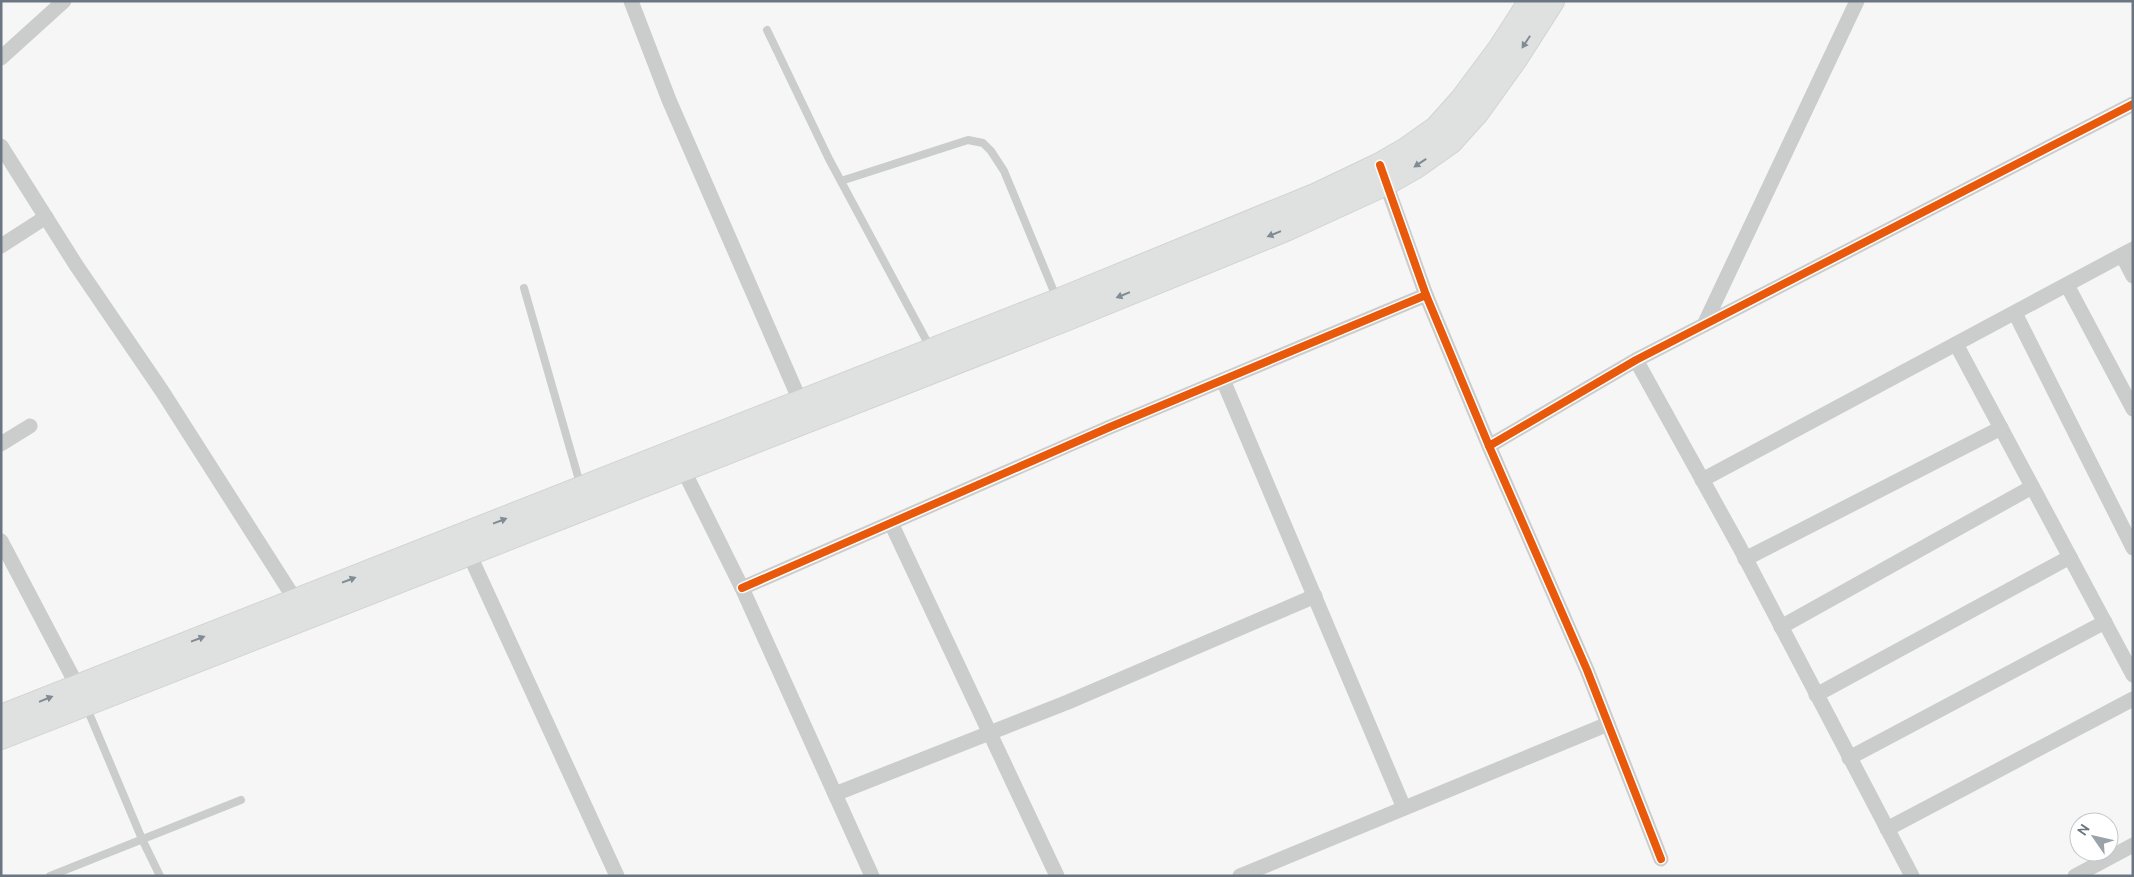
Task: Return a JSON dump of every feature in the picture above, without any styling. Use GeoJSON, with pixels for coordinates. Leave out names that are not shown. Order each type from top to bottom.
{"type":"FeatureCollection","features":[{"type":"Feature","properties":{"kind":"main road"},"geometry":{"type":"LineString","coordinates":[[1,717],[81,695],[1061,310],[1281,210],[1383,174],[1416,166],[1450,142],[1476,112],[1510,67],[1552,1]]}},
{"type":"Feature","properties":{"kind":"main road"},"geometry":{"type":"LineString","coordinates":[[1383,174],[1406,150],[1437,128],[1467,93],[1526,5]]}},
{"type":"Feature","properties":{"kind":"main road"},"geometry":{"type":"LineString","coordinates":[[1,737],[81,695],[296,601],[465,544],[582,489],[679,461],[801,403],[932,351],[1061,310]]}},
{"type":"Feature","properties":{"kind":"street"},"geometry":{"type":"LineString","coordinates":[[1,58],[64,1]]}},
{"type":"Feature","properties":{"kind":"street"},"geometry":{"type":"LineString","coordinates":[[631,1],[669,100],[801,403]]}},
{"type":"Feature","properties":{"kind":"street"},"geometry":{"type":"LineString","coordinates":[[1704,325],[1857,1]]}},
{"type":"Feature","properties":{"kind":"street"},"geometry":{"type":"LineString","coordinates":[[1489,446],[1636,360],[2133,104]]}},
{"type":"Feature","properties":{"kind":"street"},"geometry":{"type":"LineString","coordinates":[[1,146],[76,265],[162,391],[296,601]]}},
{"type":"Feature","properties":{"kind":"street"},"geometry":{"type":"LineString","coordinates":[[1383,174],[1426,295],[1489,446],[1587,670],[1661,859]]}},
{"type":"Feature","properties":{"kind":"street"},"geometry":{"type":"LineString","coordinates":[[1,246],[46,217]]}},
{"type":"Feature","properties":{"kind":"street"},"geometry":{"type":"LineString","coordinates":[[1702,480],[2127,252],[2133,276]]}},
{"type":"Feature","properties":{"kind":"street"},"geometry":{"type":"LineString","coordinates":[[2067,284],[2133,409]]}},
{"type":"Feature","properties":{"kind":"street"},"geometry":{"type":"LineString","coordinates":[[742,588],[1426,295]]}},
{"type":"Feature","properties":{"kind":"street"},"geometry":{"type":"LineString","coordinates":[[2015,313],[2133,548]]}},
{"type":"Feature","properties":{"kind":"street"},"geometry":{"type":"LineString","coordinates":[[1956,344],[2133,674]]}},
{"type":"Feature","properties":{"kind":"street"},"geometry":{"type":"LineString","coordinates":[[1636,360],[1745,559],[1912,876]]}},
{"type":"Feature","properties":{"kind":"street"},"geometry":{"type":"LineString","coordinates":[[1224,380],[1404,808]]}},
{"type":"Feature","properties":{"kind":"street"},"geometry":{"type":"LineString","coordinates":[[1,444],[30,426]]}},
{"type":"Feature","properties":{"kind":"street"},"geometry":{"type":"LineString","coordinates":[[1745,559],[2001,428]]}},
{"type":"Feature","properties":{"kind":"street"},"geometry":{"type":"LineString","coordinates":[[679,461],[742,588],[872,876]]}},
{"type":"Feature","properties":{"kind":"street"},"geometry":{"type":"LineString","coordinates":[[1781,627],[2032,486]]}},
{"type":"Feature","properties":{"kind":"street"},"geometry":{"type":"LineString","coordinates":[[891,523],[1057,876]]}},
{"type":"Feature","properties":{"kind":"street"},"geometry":{"type":"LineString","coordinates":[[1,542],[81,695]]}},
{"type":"Feature","properties":{"kind":"street"},"geometry":{"type":"LineString","coordinates":[[465,544],[617,876]]}},
{"type":"Feature","properties":{"kind":"street"},"geometry":{"type":"LineString","coordinates":[[1816,695],[2070,556]]}},
{"type":"Feature","properties":{"kind":"street"},"geometry":{"type":"LineString","coordinates":[[835,794],[1068,702],[1315,596]]}},
{"type":"Feature","properties":{"kind":"street"},"geometry":{"type":"LineString","coordinates":[[1849,758],[2104,622]]}},
{"type":"Feature","properties":{"kind":"street"},"geometry":{"type":"LineString","coordinates":[[1887,829],[2133,699]]}},
{"type":"Feature","properties":{"kind":"street"},"geometry":{"type":"LineString","coordinates":[[1240,876],[1608,724]]}},
{"type":"Feature","properties":{"kind":"street"},"geometry":{"type":"LineString","coordinates":[[2075,876],[2133,845]]}},
{"type":"Feature","properties":{"kind":"lane"},"geometry":{"type":"LineString","coordinates":[[767,30],[841,181],[932,351]]}},
{"type":"Feature","properties":{"kind":"lane"},"geometry":{"type":"LineString","coordinates":[[841,181],[968,140],[983,143],[991,150],[1004,171],[1061,310]]}},
{"type":"Feature","properties":{"kind":"lane"},"geometry":{"type":"LineString","coordinates":[[524,288],[582,489]]}},
{"type":"Feature","properties":{"kind":"lane"},"geometry":{"type":"LineString","coordinates":[[81,695],[142,840],[160,876]]}},
{"type":"Feature","properties":{"kind":"lane"},"geometry":{"type":"LineString","coordinates":[[50,876],[241,800]]}},
{"type":"Feature","properties":{"kind":"cycle path"},"geometry":{"type":"LineString","coordinates":[[1489,446],[1636,360],[2133,104]]}},
{"type":"Feature","properties":{"kind":"cycle path"},"geometry":{"type":"LineString","coordinates":[[1380,165],[1426,295],[1489,446],[1587,670],[1661,859]]}},
{"type":"Feature","properties":{"kind":"cycle path"},"geometry":{"type":"LineString","coordinates":[[742,588],[1110,427],[1426,295]]}}]}
